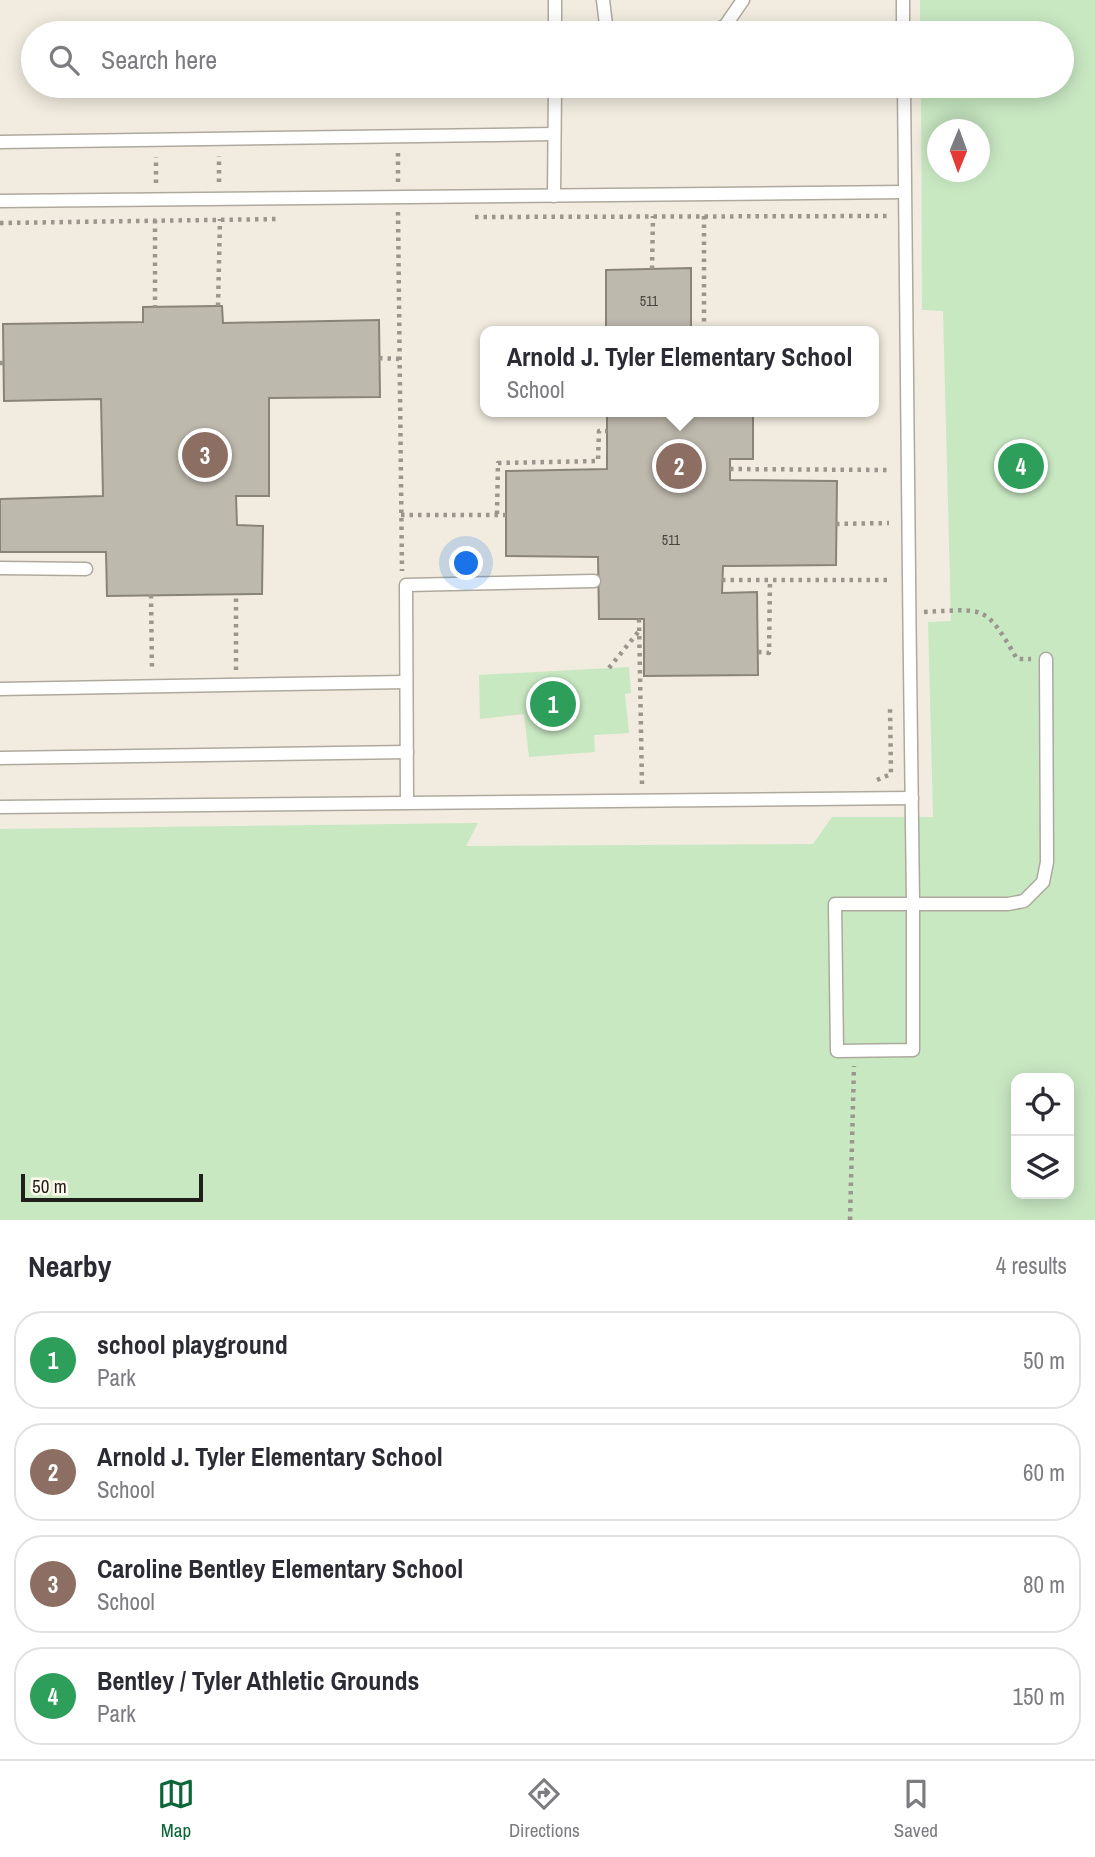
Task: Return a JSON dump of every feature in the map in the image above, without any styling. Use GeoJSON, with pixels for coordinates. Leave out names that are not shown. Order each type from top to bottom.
{"type":"FeatureCollection","features":[{"type":"Feature","properties":{"kind":"lane"},"geometry":{"type":"LineString","coordinates":[[555,0],[555,21]]}},
{"type":"Feature","properties":{"kind":"lane"},"geometry":{"type":"LineString","coordinates":[[603,0],[606,21]]}},
{"type":"Feature","properties":{"kind":"lane"},"geometry":{"type":"LineString","coordinates":[[728,21],[743,0]]}},
{"type":"Feature","properties":{"kind":"lane"},"geometry":{"type":"LineString","coordinates":[[903,0],[903,21]]}},
{"type":"Feature","properties":{"kind":"lane"},"geometry":{"type":"LineString","coordinates":[[554,196],[555,98]]}},
{"type":"Feature","properties":{"kind":"lane"},"geometry":{"type":"LineString","coordinates":[[904,98],[913,902],[913,1050],[837,1051],[835,904],[913,902],[1008,904],[1024,901],[1043,882],[1047,862],[1046,659]]}},
{"type":"Feature","properties":{"kind":"lane"},"geometry":{"type":"LineString","coordinates":[[0,142],[554,134]]}},
{"type":"Feature","properties":{"kind":"lane"},"geometry":{"type":"LineString","coordinates":[[0,201],[904,192]]}},
{"type":"Feature","properties":{"kind":"lane"},"geometry":{"type":"LineString","coordinates":[[0,568],[86,569]]}},
{"type":"Feature","properties":{"kind":"lane"},"geometry":{"type":"LineString","coordinates":[[407,801],[406,585],[594,581]]}},
{"type":"Feature","properties":{"kind":"lane"},"geometry":{"type":"LineString","coordinates":[[0,689],[406,682]]}},
{"type":"Feature","properties":{"kind":"lane"},"geometry":{"type":"LineString","coordinates":[[0,758],[407,751]]}},
{"type":"Feature","properties":{"kind":"lane"},"geometry":{"type":"LineString","coordinates":[[0,807],[912,798]]}},
{"type":"Feature","properties":{"kind":"path"},"geometry":{"type":"LineString","coordinates":[[398,136],[401,570],[406,585]]}},
{"type":"Feature","properties":{"kind":"path"},"geometry":{"type":"LineString","coordinates":[[155,307],[156,139]]}},
{"type":"Feature","properties":{"kind":"path"},"geometry":{"type":"LineString","coordinates":[[219,139],[219,306]]}},
{"type":"Feature","properties":{"kind":"path"},"geometry":{"type":"LineString","coordinates":[[465,217],[905,215]]}},
{"type":"Feature","properties":{"kind":"path"},"geometry":{"type":"LineString","coordinates":[[652,269],[653,216]]}},
{"type":"Feature","properties":{"kind":"path"},"geometry":{"type":"LineString","coordinates":[[704,216],[704,326]]}},
{"type":"Feature","properties":{"kind":"path"},"geometry":{"type":"LineString","coordinates":[[886,216],[886,229]]}},
{"type":"Feature","properties":{"kind":"path"},"geometry":{"type":"LineString","coordinates":[[384,217],[411,217]]}},
{"type":"Feature","properties":{"kind":"path"},"geometry":{"type":"LineString","coordinates":[[0,223],[288,219]]}},
{"type":"Feature","properties":{"kind":"path"},"geometry":{"type":"LineString","coordinates":[[379,358],[400,359]]}},
{"type":"Feature","properties":{"kind":"path"},"geometry":{"type":"LineString","coordinates":[[497,514],[498,463],[598,461],[599,431],[607,431]]}},
{"type":"Feature","properties":{"kind":"path"},"geometry":{"type":"LineString","coordinates":[[888,456],[888,483]]}},
{"type":"Feature","properties":{"kind":"path"},"geometry":{"type":"LineString","coordinates":[[730,469],[888,470]]}},
{"type":"Feature","properties":{"kind":"path"},"geometry":{"type":"LineString","coordinates":[[888,510],[889,534]]}},
{"type":"Feature","properties":{"kind":"path"},"geometry":{"type":"LineString","coordinates":[[401,515],[506,514]]}},
{"type":"Feature","properties":{"kind":"path"},"geometry":{"type":"LineString","coordinates":[[836,524],[888,523]]}},
{"type":"Feature","properties":{"kind":"path"},"geometry":{"type":"LineString","coordinates":[[889,568],[889,590]]}},
{"type":"Feature","properties":{"kind":"path"},"geometry":{"type":"LineString","coordinates":[[722,580],[889,580]]}},
{"type":"Feature","properties":{"kind":"path"},"geometry":{"type":"LineString","coordinates":[[758,652],[769,653],[770,580]]}},
{"type":"Feature","properties":{"kind":"path"},"geometry":{"type":"LineString","coordinates":[[236,594],[236,685]]}},
{"type":"Feature","properties":{"kind":"path"},"geometry":{"type":"LineString","coordinates":[[151,595],[152,686]]}},
{"type":"Feature","properties":{"kind":"path"},"geometry":{"type":"LineString","coordinates":[[909,612],[980,611],[995,623],[1017,659],[1046,659]]}},
{"type":"Feature","properties":{"kind":"path"},"geometry":{"type":"LineString","coordinates":[[639,619],[642,800]]}},
{"type":"Feature","properties":{"kind":"path"},"geometry":{"type":"LineString","coordinates":[[609,668],[639,630]]}},
{"type":"Feature","properties":{"kind":"path"},"geometry":{"type":"LineString","coordinates":[[869,798],[868,780],[877,780],[891,774],[890,693]]}},
{"type":"Feature","properties":{"kind":"path"},"geometry":{"type":"LineString","coordinates":[[850,1220],[854,1051]]}},
{"type":"Feature","properties":{"kind":"green space"},"geometry":{"type":"Polygon","coordinates":[[[920,0],[1095,0],[1095,1220],[0,1220],[0,829],[478,823],[466,846],[813,844],[832,817],[933,817],[928,622],[951,621],[943,311],[922,310],[921,98],[1074,98],[1074,21],[920,21],[920,0]]]}},
{"type":"Feature","properties":{"kind":"green space"},"geometry":{"type":"Polygon","coordinates":[[[629,667],[631,693],[625,694],[629,733],[594,735],[595,752],[529,757],[524,714],[480,719],[479,675],[629,667]]]}},
{"type":"Feature","properties":{"kind":"building"},"geometry":{"type":"Polygon","coordinates":[[[691,268],[691,326],[606,326],[606,270],[691,268]]]}},
{"type":"Feature","properties":{"kind":"building"},"geometry":{"type":"Polygon","coordinates":[[[222,306],[223,323],[379,320],[380,397],[269,398],[269,496],[236,496],[237,525],[263,526],[262,594],[107,596],[106,552],[0,552],[0,499],[103,496],[101,399],[4,401],[3,324],[143,322],[143,307],[222,306]]]}},
{"type":"Feature","properties":{"kind":"building"},"geometry":{"type":"Polygon","coordinates":[[[607,417],[753,417],[753,459],[730,459],[730,480],[837,481],[836,565],[723,566],[722,593],[757,592],[758,675],[644,676],[644,619],[599,619],[598,557],[506,556],[506,471],[607,469],[607,417]]]}},
{"type":"Feature","properties":{"kind":"place","name":"Caroline Bentley Elementary School"},"geometry":{"type":"Point","coordinates":[205,455]}},
{"type":"Feature","properties":{"kind":"place","name":"Arnold J. Tyler Elementary School"},"geometry":{"type":"Point","coordinates":[679,466]}},
{"type":"Feature","properties":{"kind":"place","name":"Bentley / Tyler Athletic Grounds"},"geometry":{"type":"Point","coordinates":[1021,466]}},
{"type":"Feature","properties":{"kind":"place","name":"school playground"},"geometry":{"type":"Point","coordinates":[553,704]}}]}
